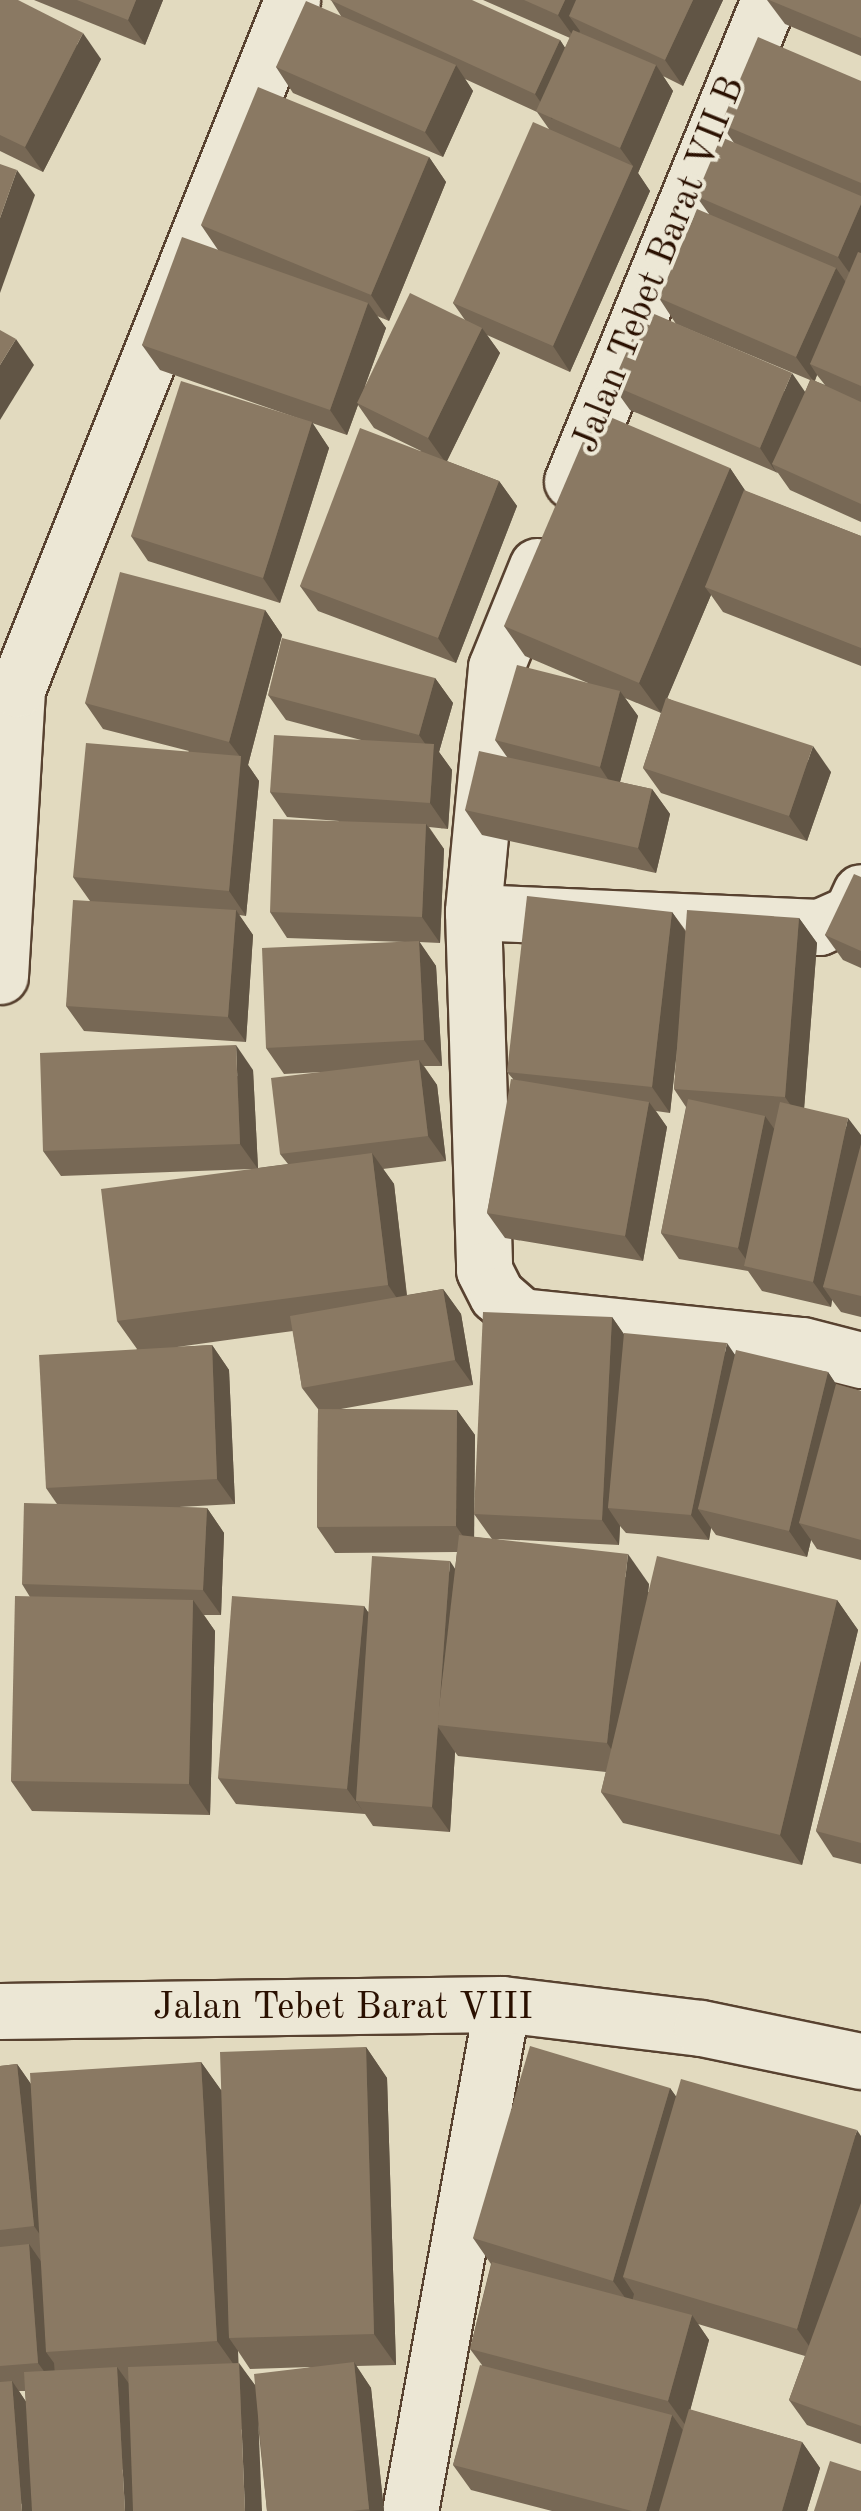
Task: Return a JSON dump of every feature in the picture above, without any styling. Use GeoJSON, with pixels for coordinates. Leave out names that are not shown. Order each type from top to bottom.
{"type":"FeatureCollection","features":[{"type":"Feature","properties":{"kind":"street"},"geometry":{"type":"LineString","coordinates":[[0,976],[8,686],[292,0]]}},
{"type":"Feature","properties":{"kind":"street","name":"Jalan Tebet Barat VII B"},"geometry":{"type":"LineString","coordinates":[[769,0],[496,666],[473,912],[484,1270],[497,1295],[521,1316],[802,1345],[861,1360]]}},
{"type":"Feature","properties":{"kind":"street"},"geometry":{"type":"LineString","coordinates":[[473,912],[819,927],[851,913],[861,892]]}},
{"type":"Feature","properties":{"kind":"street"},"geometry":{"type":"LineString","coordinates":[[410,2511],[502,2004]]}},
{"type":"Feature","properties":{"kind":"street","name":"Jalan Tebet Barat VIII"},"geometry":{"type":"LineString","coordinates":[[0,2011],[502,2004],[701,2028],[861,2061]]}},
{"type":"Feature","properties":{"kind":"building"},"geometry":{"type":"Polygon","coordinates":[[[0,0],[18,0],[83,33],[25,147],[0,135],[0,0]]]}},
{"type":"Feature","properties":{"kind":"building"},"geometry":{"type":"Polygon","coordinates":[[[77,0],[136,0],[128,20],[77,0]]]}},
{"type":"Feature","properties":{"kind":"building"},"geometry":{"type":"Polygon","coordinates":[[[330,0],[472,0],[560,40],[535,94],[330,0]]]}},
{"type":"Feature","properties":{"kind":"building"},"geometry":{"type":"Polygon","coordinates":[[[524,0],[565,0],[558,15],[524,0]]]}},
{"type":"Feature","properties":{"kind":"building"},"geometry":{"type":"Polygon","coordinates":[[[576,0],[693,0],[665,60],[569,16],[576,0]]]}},
{"type":"Feature","properties":{"kind":"building"},"geometry":{"type":"Polygon","coordinates":[[[769,0],[861,0],[861,38],[769,0]]]}},
{"type":"Feature","properties":{"kind":"building"},"geometry":{"type":"Polygon","coordinates":[[[306,1],[456,65],[425,132],[276,67],[306,1]]]}},
{"type":"Feature","properties":{"kind":"building"},"geometry":{"type":"Polygon","coordinates":[[[573,30],[656,65],[620,148],[536,111],[573,30]]]}},
{"type":"Feature","properties":{"kind":"building"},"geometry":{"type":"Polygon","coordinates":[[[758,37],[861,81],[861,183],[721,124],[758,37]]]}},
{"type":"Feature","properties":{"kind":"building"},"geometry":{"type":"Polygon","coordinates":[[[258,87],[429,157],[371,295],[201,225],[258,87]]]}},
{"type":"Feature","properties":{"kind":"building"},"geometry":{"type":"Polygon","coordinates":[[[533,122],[633,166],[553,346],[453,303],[533,122]]]}},
{"type":"Feature","properties":{"kind":"building"},"geometry":{"type":"Polygon","coordinates":[[[721,137],[861,196],[838,257],[696,196],[721,137]]]}},
{"type":"Feature","properties":{"kind":"building"},"geometry":{"type":"Polygon","coordinates":[[[0,164],[17,170],[0,218],[0,164]]]}},
{"type":"Feature","properties":{"kind":"building"},"geometry":{"type":"Polygon","coordinates":[[[697,209],[836,268],[796,357],[659,298],[697,209]]]}},
{"type":"Feature","properties":{"kind":"building"},"geometry":{"type":"Polygon","coordinates":[[[182,237],[368,303],[330,410],[142,345],[182,237]]]}},
{"type":"Feature","properties":{"kind":"building"},"geometry":{"type":"Polygon","coordinates":[[[858,252],[861,253],[861,386],[810,364],[858,252]]]}},
{"type":"Feature","properties":{"kind":"building"},"geometry":{"type":"Polygon","coordinates":[[[410,293],[482,328],[428,438],[357,403],[410,293]]]}},
{"type":"Feature","properties":{"kind":"building"},"geometry":{"type":"Polygon","coordinates":[[[645,310],[792,373],[760,448],[612,385],[645,310]]]}},
{"type":"Feature","properties":{"kind":"building"},"geometry":{"type":"Polygon","coordinates":[[[0,330],[16,339],[0,365],[0,330]]]}},
{"type":"Feature","properties":{"kind":"building"},"geometry":{"type":"Polygon","coordinates":[[[811,379],[861,402],[861,504],[772,464],[811,379]]]}},
{"type":"Feature","properties":{"kind":"building"},"geometry":{"type":"Polygon","coordinates":[[[181,381],[312,422],[263,578],[131,536],[181,381]]]}},
{"type":"Feature","properties":{"kind":"building"},"geometry":{"type":"Polygon","coordinates":[[[596,411],[730,468],[639,683],[504,626],[596,411]]]}},
{"type":"Feature","properties":{"kind":"building"},"geometry":{"type":"Polygon","coordinates":[[[360,428],[499,481],[438,638],[300,586],[360,428]]]}},
{"type":"Feature","properties":{"kind":"building"},"geometry":{"type":"Polygon","coordinates":[[[744,490],[861,536],[861,648],[705,587],[744,490]]]}},
{"type":"Feature","properties":{"kind":"building"},"geometry":{"type":"Polygon","coordinates":[[[120,572],[265,610],[229,742],[85,703],[120,572]]]}},
{"type":"Feature","properties":{"kind":"building"},"geometry":{"type":"Polygon","coordinates":[[[282,638],[435,678],[419,735],[268,695],[282,638]]]}},
{"type":"Feature","properties":{"kind":"building"},"geometry":{"type":"Polygon","coordinates":[[[517,665],[620,691],[600,767],[495,740],[517,665]]]}},
{"type":"Feature","properties":{"kind":"building"},"geometry":{"type":"Polygon","coordinates":[[[666,698],[813,746],[789,816],[643,768],[666,698]]]}},
{"type":"Feature","properties":{"kind":"building"},"geometry":{"type":"Polygon","coordinates":[[[274,735],[434,744],[430,803],[270,792],[274,735]]]}},
{"type":"Feature","properties":{"kind":"building"},"geometry":{"type":"Polygon","coordinates":[[[86,743],[241,756],[229,891],[73,877],[86,743]]]}},
{"type":"Feature","properties":{"kind":"building"},"geometry":{"type":"Polygon","coordinates":[[[479,751],[652,789],[638,848],[465,810],[479,751]]]}},
{"type":"Feature","properties":{"kind":"building"},"geometry":{"type":"Polygon","coordinates":[[[273,819],[426,824],[422,917],[270,912],[273,819]]]}},
{"type":"Feature","properties":{"kind":"building"},"geometry":{"type":"Polygon","coordinates":[[[854,874],[861,877],[861,951],[825,935],[854,874]]]}},
{"type":"Feature","properties":{"kind":"building"},"geometry":{"type":"Polygon","coordinates":[[[527,896],[672,912],[652,1087],[507,1072],[527,896]]]}},
{"type":"Feature","properties":{"kind":"building"},"geometry":{"type":"Polygon","coordinates":[[[73,900],[236,910],[228,1017],[66,1006],[73,900]]]}},
{"type":"Feature","properties":{"kind":"building"},"geometry":{"type":"Polygon","coordinates":[[[687,910],[799,918],[785,1097],[674,1089],[687,910]]]}},
{"type":"Feature","properties":{"kind":"building"},"geometry":{"type":"Polygon","coordinates":[[[419,941],[424,1040],[266,1048],[262,948],[419,941]]]}},
{"type":"Feature","properties":{"kind":"building"},"geometry":{"type":"Polygon","coordinates":[[[236,1045],[240,1144],[43,1151],[40,1053],[236,1045]]]}},
{"type":"Feature","properties":{"kind":"building"},"geometry":{"type":"Polygon","coordinates":[[[419,1060],[428,1136],[280,1154],[271,1078],[419,1060]]]}},
{"type":"Feature","properties":{"kind":"building"},"geometry":{"type":"Polygon","coordinates":[[[511,1079],[649,1102],[625,1236],[487,1213],[511,1079]]]}},
{"type":"Feature","properties":{"kind":"building"},"geometry":{"type":"Polygon","coordinates":[[[688,1099],[765,1116],[738,1248],[661,1233],[688,1099]]]}},
{"type":"Feature","properties":{"kind":"building"},"geometry":{"type":"Polygon","coordinates":[[[780,1102],[848,1118],[813,1282],[744,1266],[780,1102]]]}},
{"type":"Feature","properties":{"kind":"building"},"geometry":{"type":"Polygon","coordinates":[[[861,1144],[861,1296],[823,1287],[861,1144]]]}},
{"type":"Feature","properties":{"kind":"building"},"geometry":{"type":"Polygon","coordinates":[[[372,1153],[388,1285],[117,1321],[101,1189],[372,1153]]]}},
{"type":"Feature","properties":{"kind":"building"},"geometry":{"type":"Polygon","coordinates":[[[443,1289],[455,1360],[302,1388],[290,1316],[443,1289]]]}},
{"type":"Feature","properties":{"kind":"building"},"geometry":{"type":"Polygon","coordinates":[[[483,1312],[612,1317],[602,1520],[474,1514],[483,1312]]]}},
{"type":"Feature","properties":{"kind":"building"},"geometry":{"type":"Polygon","coordinates":[[[624,1333],[727,1343],[691,1515],[608,1508],[624,1333]]]}},
{"type":"Feature","properties":{"kind":"building"},"geometry":{"type":"Polygon","coordinates":[[[212,1345],[217,1479],[46,1488],[39,1355],[212,1345]]]}},
{"type":"Feature","properties":{"kind":"building"},"geometry":{"type":"Polygon","coordinates":[[[736,1350],[828,1372],[789,1531],[698,1509],[736,1350]]]}},
{"type":"Feature","properties":{"kind":"building"},"geometry":{"type":"Polygon","coordinates":[[[836,1384],[861,1391],[861,1540],[799,1523],[836,1384]]]}},
{"type":"Feature","properties":{"kind":"building"},"geometry":{"type":"Polygon","coordinates":[[[318,1409],[457,1410],[456,1526],[317,1527],[318,1409]]]}},
{"type":"Feature","properties":{"kind":"building"},"geometry":{"type":"Polygon","coordinates":[[[24,1503],[207,1508],[203,1590],[22,1584],[24,1503]]]}},
{"type":"Feature","properties":{"kind":"building"},"geometry":{"type":"Polygon","coordinates":[[[459,1535],[628,1554],[607,1743],[437,1725],[459,1535]]]}},
{"type":"Feature","properties":{"kind":"building"},"geometry":{"type":"Polygon","coordinates":[[[372,1556],[450,1561],[432,1807],[356,1801],[372,1556]]]}},
{"type":"Feature","properties":{"kind":"building"},"geometry":{"type":"Polygon","coordinates":[[[657,1556],[837,1600],[780,1835],[601,1792],[657,1556]]]}},
{"type":"Feature","properties":{"kind":"building"},"geometry":{"type":"Polygon","coordinates":[[[15,1596],[193,1600],[189,1784],[11,1781],[15,1596]]]}},
{"type":"Feature","properties":{"kind":"building"},"geometry":{"type":"Polygon","coordinates":[[[232,1596],[364,1606],[347,1789],[218,1778],[232,1596]]]}},
{"type":"Feature","properties":{"kind":"building"},"geometry":{"type":"Polygon","coordinates":[[[861,1661],[861,1843],[816,1831],[861,1661]]]}},
{"type":"Feature","properties":{"kind":"building"},"geometry":{"type":"Polygon","coordinates":[[[530,2046],[670,2088],[613,2281],[473,2238],[530,2046]]]}},
{"type":"Feature","properties":{"kind":"building"},"geometry":{"type":"Polygon","coordinates":[[[366,2047],[374,2334],[229,2338],[220,2052],[366,2047]]]}},
{"type":"Feature","properties":{"kind":"building"},"geometry":{"type":"Polygon","coordinates":[[[201,2062],[217,2341],[46,2352],[30,2073],[201,2062]]]}},
{"type":"Feature","properties":{"kind":"building"},"geometry":{"type":"Polygon","coordinates":[[[17,2064],[34,2226],[0,2230],[0,2066],[17,2064]]]}},
{"type":"Feature","properties":{"kind":"building"},"geometry":{"type":"Polygon","coordinates":[[[681,2079],[857,2130],[797,2329],[623,2277],[681,2079]]]}},
{"type":"Feature","properties":{"kind":"building"},"geometry":{"type":"Polygon","coordinates":[[[861,2203],[861,2426],[789,2400],[861,2203]]]}},
{"type":"Feature","properties":{"kind":"building"},"geometry":{"type":"Polygon","coordinates":[[[29,2244],[38,2363],[0,2366],[0,2247],[29,2244]]]}},
{"type":"Feature","properties":{"kind":"building"},"geometry":{"type":"Polygon","coordinates":[[[492,2262],[692,2315],[668,2401],[470,2349],[492,2262]]]}},
{"type":"Feature","properties":{"kind":"building"},"geometry":{"type":"Polygon","coordinates":[[[354,2362],[369,2509],[267,2511],[254,2374],[354,2362]]]}},
{"type":"Feature","properties":{"kind":"building"},"geometry":{"type":"Polygon","coordinates":[[[239,2363],[245,2511],[133,2511],[128,2367],[239,2363]]]}},
{"type":"Feature","properties":{"kind":"building"},"geometry":{"type":"Polygon","coordinates":[[[480,2365],[672,2415],[646,2511],[632,2511],[453,2465],[480,2365]]]}},
{"type":"Feature","properties":{"kind":"building"},"geometry":{"type":"Polygon","coordinates":[[[117,2367],[125,2511],[32,2511],[24,2372],[117,2367]]]}},
{"type":"Feature","properties":{"kind":"building"},"geometry":{"type":"Polygon","coordinates":[[[12,2381],[22,2511],[0,2511],[0,2382],[12,2381]]]}},
{"type":"Feature","properties":{"kind":"building"},"geometry":{"type":"Polygon","coordinates":[[[689,2409],[802,2442],[782,2511],[659,2511],[689,2409]]]}},
{"type":"Feature","properties":{"kind":"building"},"geometry":{"type":"Polygon","coordinates":[[[830,2461],[861,2471],[861,2511],[814,2511],[830,2461]]]}}]}
